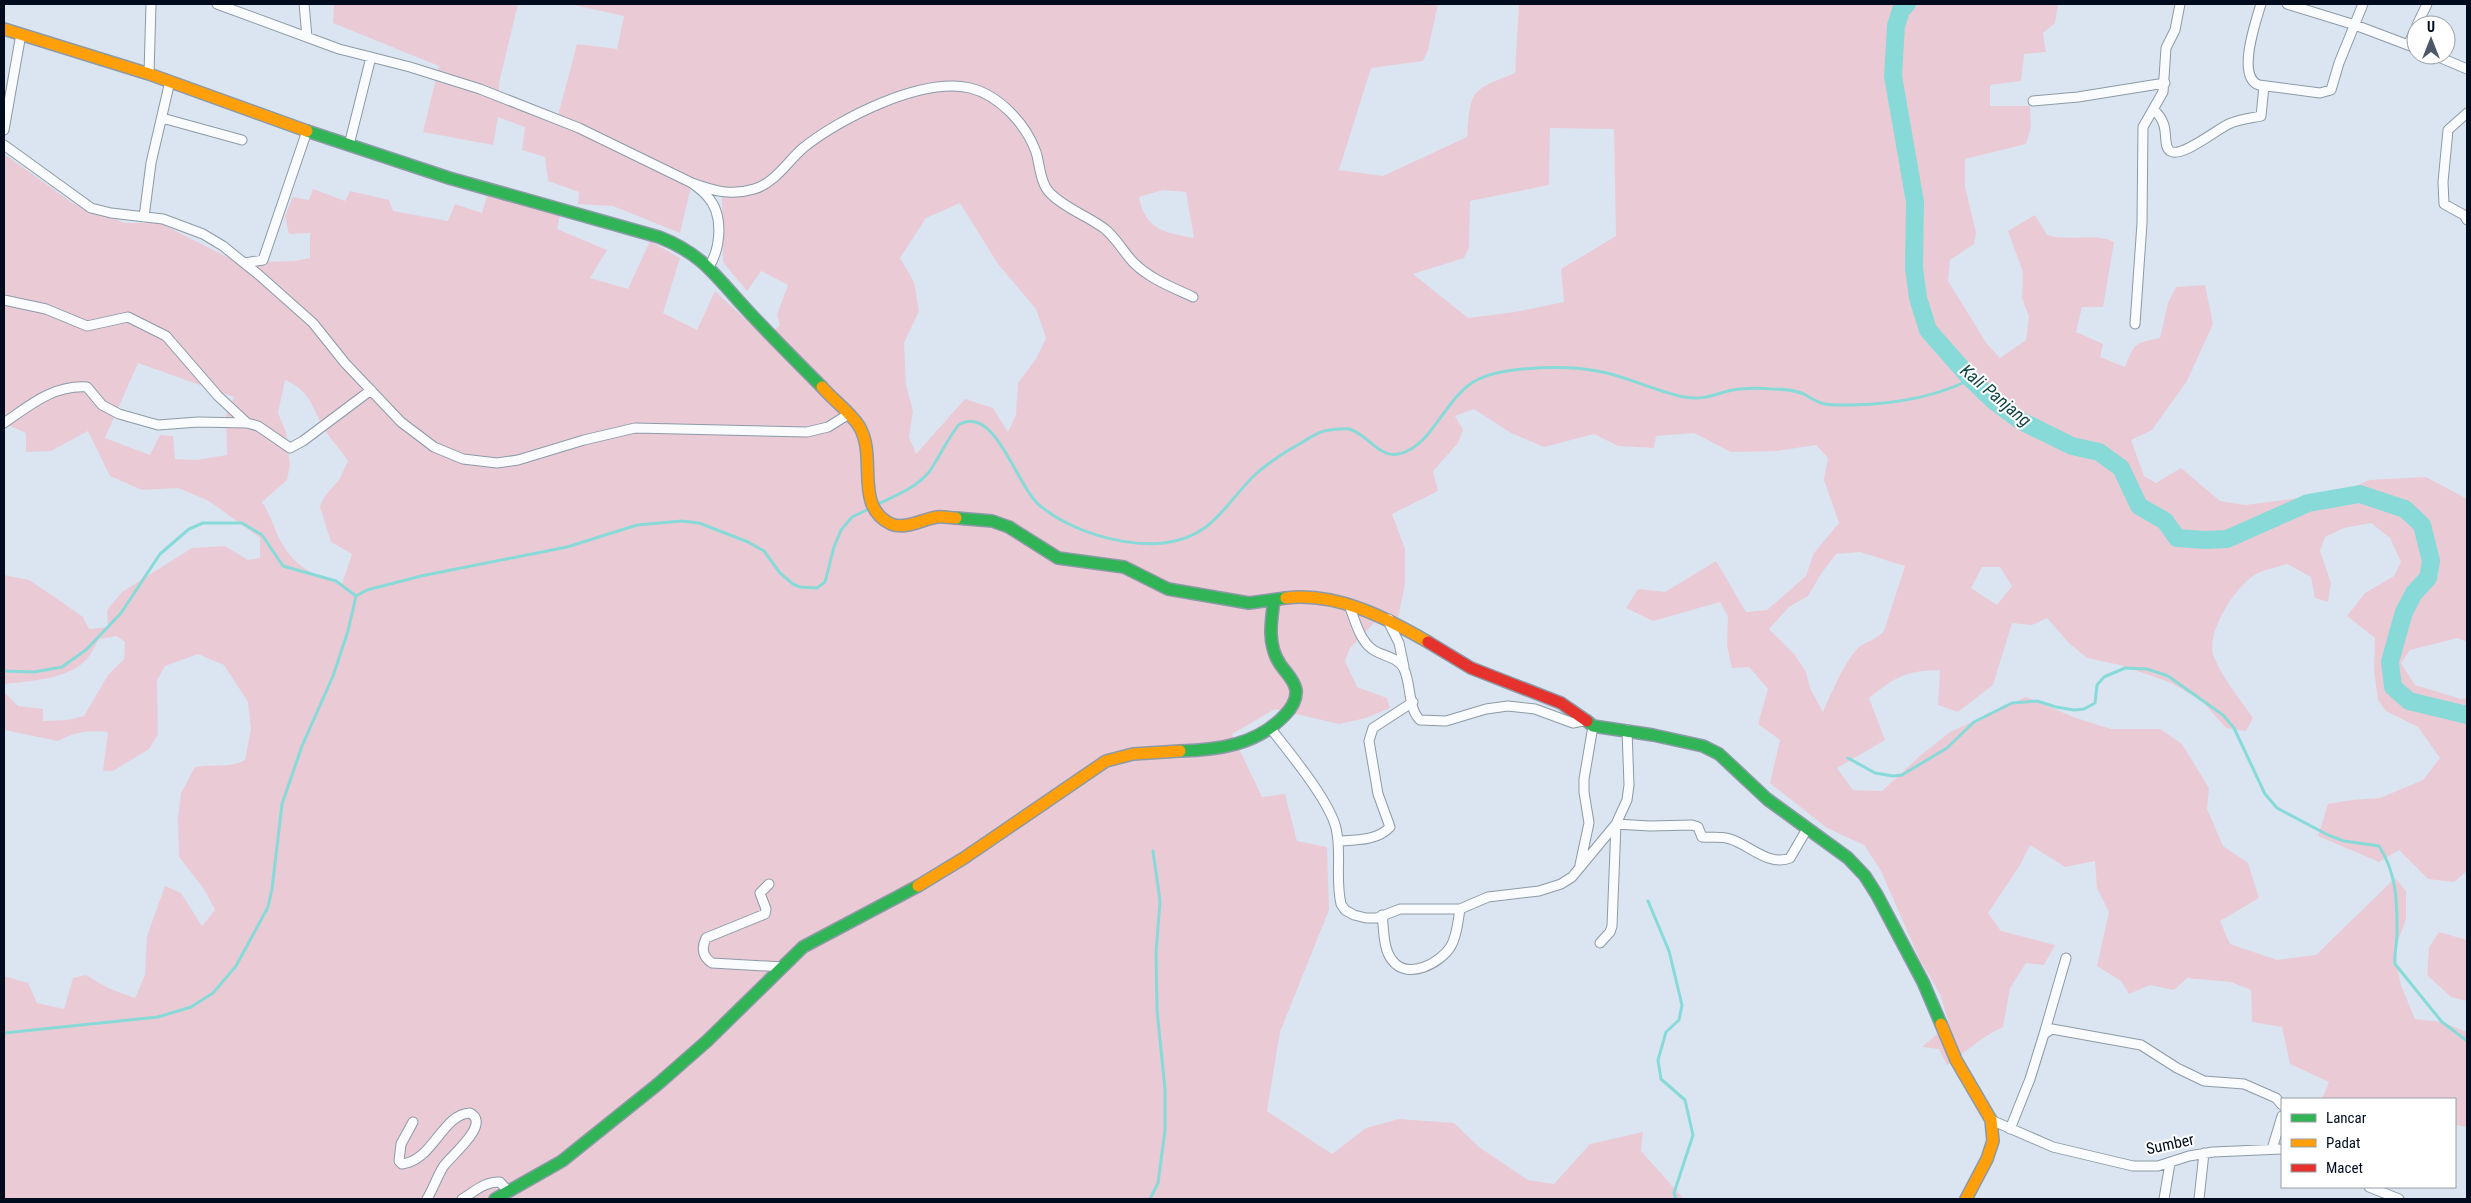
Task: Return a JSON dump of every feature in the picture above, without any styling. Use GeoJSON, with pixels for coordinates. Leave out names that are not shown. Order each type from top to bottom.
{"type":"FeatureCollection","features":[{"type":"Feature","properties":{"kind":"street"},"geometry":{"type":"LineString","coordinates":[[149,74],[151,4]]}},
{"type":"Feature","properties":{"kind":"street"},"geometry":{"type":"LineString","coordinates":[[217,4],[307,37],[480,89],[578,128],[692,183],[725,193],[756,189],[773,178],[821,134],[875,105],[936,88],[968,88],[983,92],[997,102],[1027,133],[1036,152],[1042,178],[1049,193],[1104,229],[1122,247],[1134,264],[1155,278],[1193,297]]}},
{"type":"Feature","properties":{"kind":"street"},"geometry":{"type":"LineString","coordinates":[[304,4],[307,37]]}},
{"type":"Feature","properties":{"kind":"street"},"geometry":{"type":"LineString","coordinates":[[2135,324],[2142,223],[2141,140],[2144,122],[2154,110],[2165,83],[2166,46],[2175,30],[2180,4]]}},
{"type":"Feature","properties":{"kind":"street"},"geometry":{"type":"LineString","coordinates":[[2261,4],[2254,30],[2248,70],[2255,84],[2320,93],[2329,92],[2363,4]]}},
{"type":"Feature","properties":{"kind":"street"},"geometry":{"type":"LineString","coordinates":[[2287,4],[2355,25],[2406,45]]}},
{"type":"Feature","properties":{"kind":"street"},"geometry":{"type":"LineString","coordinates":[[4,29],[170,81],[307,131],[449,178],[659,237],[680,245],[709,266],[757,320],[849,414],[858,426],[866,444],[867,492],[872,507],[885,520],[901,525],[931,518],[998,522],[1020,533],[1058,558],[1124,567],[1159,585],[1189,593],[1250,603],[1306,596],[1327,598],[1390,619],[1464,664],[1561,703],[1588,724]]}},
{"type":"Feature","properties":{"kind":"street"},"geometry":{"type":"LineString","coordinates":[[4,130],[21,34]]}},
{"type":"Feature","properties":{"kind":"street"},"geometry":{"type":"LineString","coordinates":[[349,145],[371,57]]}},
{"type":"Feature","properties":{"kind":"street"},"geometry":{"type":"LineString","coordinates":[[144,217],[151,162],[170,81]]}},
{"type":"Feature","properties":{"kind":"street"},"geometry":{"type":"LineString","coordinates":[[2034,100],[2064,99],[2165,83]]}},
{"type":"Feature","properties":{"kind":"street"},"geometry":{"type":"LineString","coordinates":[[2154,110],[2165,123],[2166,146],[2171,152],[2176,153],[2195,145],[2231,123],[2262,116],[2264,86]]}},
{"type":"Feature","properties":{"kind":"street"},"geometry":{"type":"LineString","coordinates":[[2467,113],[2450,126],[2448,130],[2443,198],[2446,206],[2464,215],[2467,220]]}},
{"type":"Feature","properties":{"kind":"street"},"geometry":{"type":"LineString","coordinates":[[162,118],[242,140]]}},
{"type":"Feature","properties":{"kind":"street"},"geometry":{"type":"LineString","coordinates":[[245,263],[262,260],[307,131]]}},
{"type":"Feature","properties":{"kind":"street"},"geometry":{"type":"LineString","coordinates":[[4,146],[91,208],[111,213],[163,219],[203,234],[245,263],[313,323],[345,363],[401,422],[434,447],[462,459],[497,463],[518,460],[584,440],[635,428],[807,432],[828,427],[849,414]]}},
{"type":"Feature","properties":{"kind":"street"},"geometry":{"type":"LineString","coordinates":[[692,183],[708,196],[716,216],[718,241],[709,266]]}},
{"type":"Feature","properties":{"kind":"street"},"geometry":{"type":"LineString","coordinates":[[4,300],[46,309],[87,326],[128,317],[166,336],[218,396],[247,423]]}},
{"type":"Feature","properties":{"kind":"street"},"geometry":{"type":"LineString","coordinates":[[4,423],[39,398],[54,391],[76,386],[87,387],[109,410],[158,425],[198,422],[247,423],[258,426],[286,447],[294,447],[371,390]]}},
{"type":"Feature","properties":{"kind":"street"},"geometry":{"type":"LineString","coordinates":[[495,1199],[562,1161],[658,1084],[707,1041],[812,941],[910,891],[964,858],[1113,758],[1126,754],[1204,750],[1252,739],[1271,729],[1290,708],[1296,697],[1292,679],[1277,659],[1272,642],[1270,626],[1274,600]]}},
{"type":"Feature","properties":{"kind":"street"},"geometry":{"type":"LineString","coordinates":[[1349,606],[1366,644],[1376,652],[1398,662],[1404,667]]}},
{"type":"Feature","properties":{"kind":"street"},"geometry":{"type":"LineString","coordinates":[[1390,619],[1390,625],[1399,643],[1418,718],[1448,721],[1486,709],[1508,706],[1535,709],[1573,723],[1627,730],[1708,748],[1724,758],[1767,799],[1848,858],[1872,886],[1923,982],[1956,1060],[1990,1120],[1994,1133],[1990,1150],[1966,1199]]}},
{"type":"Feature","properties":{"kind":"street"},"geometry":{"type":"LineString","coordinates":[[1338,841],[1384,834],[1390,827],[1378,794],[1369,740],[1374,728],[1413,702]]}},
{"type":"Feature","properties":{"kind":"street"},"geometry":{"type":"LineString","coordinates":[[1580,868],[1589,823],[1584,792],[1588,724]]}},
{"type":"Feature","properties":{"kind":"street"},"geometry":{"type":"LineString","coordinates":[[1271,729],[1298,764],[1329,811],[1336,827],[1340,898],[1345,910],[1366,918],[1382,916],[1400,908],[1460,909],[1488,897],[1550,889],[1572,877],[1616,824],[1627,800],[1629,785],[1627,730]]}},
{"type":"Feature","properties":{"kind":"street"},"geometry":{"type":"LineString","coordinates":[[1616,824],[1650,826],[1692,824],[1698,827],[1702,837],[1728,838],[1746,848],[1779,860],[1790,858],[1807,829]]}},
{"type":"Feature","properties":{"kind":"street"},"geometry":{"type":"LineString","coordinates":[[1600,944],[1612,926],[1616,824]]}},
{"type":"Feature","properties":{"kind":"street"},"geometry":{"type":"LineString","coordinates":[[769,884],[760,893],[766,909],[765,914],[706,938],[703,950],[706,959],[712,964],[783,967]]}},
{"type":"Feature","properties":{"kind":"street"},"geometry":{"type":"LineString","coordinates":[[1382,916],[1384,936],[1393,962],[1407,968],[1416,968],[1432,965],[1450,948],[1460,909]]}},
{"type":"Feature","properties":{"kind":"street"},"geometry":{"type":"LineString","coordinates":[[2010,1130],[2030,1079],[2066,958]]}},
{"type":"Feature","properties":{"kind":"street"},"geometry":{"type":"LineString","coordinates":[[2044,1034],[2056,1029],[2141,1045],[2177,1068],[2204,1081],[2244,1084],[2276,1098],[2281,1103]]}},
{"type":"Feature","properties":{"kind":"street"},"geometry":{"type":"LineString","coordinates":[[413,1122],[399,1152],[399,1162],[404,1164],[419,1157],[458,1117],[470,1114],[476,1120],[476,1125],[464,1145],[444,1165],[427,1199]]}},
{"type":"Feature","properties":{"kind":"street"},"geometry":{"type":"LineString","coordinates":[[2272,1148],[2281,1119]]}},
{"type":"Feature","properties":{"kind":"street","name":"Sumber"},"geometry":{"type":"LineString","coordinates":[[1990,1120],[2038,1142],[2133,1166],[2146,1167],[2170,1163],[2204,1153],[2281,1148]]}},
{"type":"Feature","properties":{"kind":"street"},"geometry":{"type":"LineString","coordinates":[[2199,1199],[2204,1153]]}},
{"type":"Feature","properties":{"kind":"street"},"geometry":{"type":"LineString","coordinates":[[2164,1199],[2170,1163]]}},
{"type":"Feature","properties":{"kind":"street"},"geometry":{"type":"LineString","coordinates":[[462,1199],[488,1183],[495,1181],[500,1182],[508,1191]]}},
{"type":"Feature","properties":{"kind":"street"},"geometry":{"type":"LineString","coordinates":[[2372,1188],[2399,1199]]}},
{"type":"Feature","properties":{"kind":"shaded area"},"geometry":{"type":"Polygon","coordinates":[[[334,4],[518,4],[499,83],[499,97],[558,116],[577,44],[617,49],[624,16],[569,4],[1438,4],[1428,50],[1423,61],[1371,68],[1339,170],[1383,176],[1467,137],[1470,109],[1476,94],[1489,84],[1515,73],[1519,4],[2058,4],[2055,23],[2043,33],[2046,52],[2024,54],[2021,81],[1990,85],[1990,106],[2030,106],[2031,127],[2026,144],[1965,159],[1965,187],[1976,232],[1974,244],[1950,260],[1948,281],[1987,344],[2000,358],[2026,340],[2029,317],[2022,298],[2023,272],[2008,231],[2035,215],[2047,235],[2064,238],[2090,237],[2114,242],[2103,307],[2082,307],[2076,332],[2103,344],[2100,357],[2125,367],[2136,345],[2160,338],[2168,303],[2176,287],[2205,285],[2213,324],[2187,381],[2152,430],[2131,440],[2144,476],[2156,483],[2181,468],[2220,501],[2245,505],[2324,495],[2350,489],[2369,480],[2426,477],[2467,499],[2467,642],[2458,638],[2410,650],[2401,663],[2415,685],[2461,699],[2467,698],[2467,871],[2454,882],[2428,879],[2399,850],[2379,862],[2318,836],[2328,804],[2380,798],[2423,780],[2440,758],[2418,727],[2386,711],[2378,700],[2374,670],[2375,638],[2347,616],[2365,593],[2394,576],[2401,562],[2390,538],[2371,523],[2344,528],[2325,537],[2320,551],[2331,583],[2328,602],[2315,598],[2311,577],[2287,564],[2258,573],[2241,587],[2224,610],[2218,623],[2212,647],[2214,657],[2222,673],[2253,718],[2246,731],[2226,728],[2201,700],[2169,682],[2120,665],[2087,658],[2069,643],[2047,618],[2032,625],[2012,623],[1993,685],[1958,712],[1938,705],[1940,670],[1910,673],[1887,684],[1869,698],[1885,740],[1837,768],[1853,790],[1882,791],[1921,755],[1950,732],[2026,697],[2076,718],[2111,729],[2160,729],[2182,744],[2209,788],[2207,809],[2223,846],[2248,863],[2259,898],[2220,921],[2230,944],[2277,960],[2316,955],[2395,878],[2406,891],[2406,919],[2394,952],[2401,985],[2415,1019],[2442,1022],[2467,1032],[2467,1127],[2456,1125],[2456,1098],[2322,1098],[2329,1082],[2290,1064],[2282,1027],[2252,1022],[2251,990],[2231,982],[2187,978],[2174,990],[2150,985],[2129,994],[2121,981],[2097,966],[2109,912],[2097,888],[2095,861],[2065,867],[2030,845],[2020,865],[1988,913],[2001,931],[2055,945],[2044,965],[2026,963],[2010,988],[2003,1027],[1981,1040],[1947,1065],[1939,1049],[1922,1047],[1949,1024],[1940,994],[1920,960],[1881,871],[1864,845],[1827,828],[1770,783],[1780,740],[1758,724],[1768,689],[1749,667],[1732,668],[1727,646],[1728,616],[1720,602],[1653,621],[1626,608],[1638,589],[1665,592],[1716,561],[1746,612],[1767,610],[1806,576],[1814,553],[1839,523],[1824,480],[1828,458],[1816,445],[1777,451],[1731,452],[1694,433],[1656,436],[1654,448],[1618,446],[1594,434],[1544,447],[1511,433],[1474,409],[1455,416],[1463,430],[1458,443],[1433,471],[1438,491],[1392,514],[1405,549],[1405,584],[1398,618],[1374,623],[1350,648],[1345,661],[1357,687],[1387,698],[1390,708],[1366,718],[1339,724],[1275,709],[1232,734],[1262,797],[1285,794],[1297,841],[1327,847],[1329,910],[1280,1032],[1267,1111],[1332,1154],[1366,1128],[1399,1119],[1454,1123],[1479,1147],[1528,1180],[1554,1184],[1590,1144],[1643,1132],[1641,1151],[1684,1199],[4,1199],[4,976],[28,983],[37,1003],[64,1009],[73,978],[86,975],[108,988],[135,998],[145,975],[147,936],[165,886],[181,893],[202,926],[215,910],[204,889],[179,857],[178,819],[181,793],[195,767],[227,765],[245,760],[251,729],[248,702],[224,665],[198,654],[165,666],[157,680],[158,734],[149,749],[113,771],[103,771],[108,732],[82,732],[58,741],[4,730],[4,692],[18,706],[43,709],[43,721],[68,720],[84,716],[108,675],[124,659],[125,642],[117,636],[99,639],[86,660],[66,673],[46,679],[4,684],[4,575],[29,580],[83,617],[89,629],[108,627],[107,610],[122,592],[192,548],[225,546],[248,560],[260,558],[260,538],[209,501],[178,488],[142,490],[110,476],[88,431],[51,451],[26,452],[26,433],[4,423],[4,154],[74,204],[125,223],[160,223],[239,263],[294,261],[310,258],[310,233],[289,234],[285,216],[293,197],[309,200],[313,189],[345,201],[350,191],[389,200],[393,211],[448,221],[455,204],[482,213],[487,196],[560,215],[557,229],[607,250],[590,278],[628,289],[650,241],[680,258],[663,313],[697,330],[715,291],[766,339],[780,325],[777,315],[788,285],[761,271],[747,291],[723,262],[722,195],[691,187],[680,233],[613,206],[578,204],[579,192],[548,181],[545,157],[522,150],[525,127],[498,117],[493,145],[423,132],[439,66],[333,23],[334,4]],[[1550,128],[1549,185],[1470,201],[1469,248],[1464,258],[1413,274],[1468,318],[1515,312],[1564,302],[1561,269],[1616,236],[1614,129],[1550,128]],[[1163,190],[1139,197],[1146,217],[1158,228],[1194,238],[1186,192],[1163,190]],[[960,203],[926,218],[900,258],[914,282],[919,311],[904,343],[906,385],[913,411],[909,437],[916,454],[965,399],[993,408],[1008,432],[1016,415],[1018,383],[1036,359],[1046,338],[1036,309],[998,264],[960,203]],[[138,363],[105,438],[150,455],[160,435],[173,436],[175,459],[196,460],[227,455],[226,415],[234,397],[138,363]],[[285,380],[278,413],[286,432],[290,465],[287,480],[262,502],[281,542],[293,559],[307,570],[342,584],[352,554],[331,542],[320,507],[324,497],[339,480],[348,461],[325,430],[303,391],[285,380]],[[1860,552],[1836,554],[1808,596],[1789,607],[1769,629],[1795,655],[1806,672],[1810,688],[1823,712],[1838,679],[1857,649],[1884,631],[1905,566],[1860,552]],[[1982,567],[1971,588],[1997,605],[2012,586],[2000,567],[1982,567]]]}},
{"type":"Feature","properties":{"kind":"shaded area"},"geometry":{"type":"Polygon","coordinates":[[[2439,932],[2467,940],[2467,1001],[2451,997],[2427,975],[2429,947],[2439,932]]]}},
{"type":"Feature","properties":{"kind":"waterway","name":"Kali Panjang"},"geometry":{"type":"LineString","coordinates":[[1907,4],[1901,10],[1896,26],[1893,76],[1915,202],[1914,268],[1918,298],[1928,330],[1971,379],[1994,401],[2021,421],[2072,446],[2099,452],[2121,468],[2139,506],[2165,521],[2177,538],[2227,539],[2308,503],[2360,494],[2405,509],[2422,525],[2431,561],[2428,578],[2414,593],[2404,612],[2390,662],[2393,687],[2409,701],[2467,715]]}},
{"type":"Feature","properties":{"kind":"waterway"},"geometry":{"type":"LineString","coordinates":[[874,506],[904,492],[923,478],[929,472],[957,427],[960,424],[973,421],[984,426],[995,436],[1030,495],[1051,514],[1080,529],[1097,535],[1114,540],[1148,544],[1164,543],[1196,534],[1218,516],[1258,472],[1284,453],[1321,432],[1349,429],[1357,432],[1377,448],[1391,454],[1400,454],[1411,449],[1426,437],[1461,392],[1477,380],[1499,372],[1535,368],[1576,368],[1608,373],[1684,397],[1708,397],[1732,390],[1780,389],[1804,394],[1829,405],[1884,403],[1914,399],[1943,391],[1971,379]]}},
{"type":"Feature","properties":{"kind":"waterway"},"geometry":{"type":"LineString","coordinates":[[4,1033],[158,1017],[191,1007],[213,993],[236,966],[268,907],[272,889],[282,804],[302,746],[333,676],[348,631],[356,596],[367,590],[421,576],[567,547],[637,525],[682,521],[699,523],[748,542],[764,551],[780,573],[793,584],[800,587],[817,588],[825,582],[834,547],[841,530],[852,517],[869,509]]}},
{"type":"Feature","properties":{"kind":"waterway"},"geometry":{"type":"LineString","coordinates":[[4,671],[34,672],[62,667],[87,649],[121,613],[160,554],[189,529],[203,523],[242,523],[262,535],[283,566],[336,581],[356,596]]}},
{"type":"Feature","properties":{"kind":"waterway"},"geometry":{"type":"LineString","coordinates":[[1848,758],[1875,773],[1893,776],[1902,775],[1947,748],[1974,722],[2012,703],[2037,701],[2056,707],[2074,710],[2084,709],[2095,703],[2097,685],[2104,677],[2125,668],[2147,669],[2168,676],[2223,715],[2234,728],[2265,794],[2277,808],[2328,835],[2344,841],[2379,846],[2385,856],[2395,888],[2397,921],[2395,964],[2442,1022],[2467,1041]]}},
{"type":"Feature","properties":{"kind":"waterway"},"geometry":{"type":"LineString","coordinates":[[1150,1199],[1158,1183],[1165,1130],[1165,1089],[1157,1010],[1156,953],[1160,901],[1153,851]]}},
{"type":"Feature","properties":{"kind":"waterway"},"geometry":{"type":"LineString","coordinates":[[1648,901],[1669,951],[1682,1005],[1679,1020],[1666,1032],[1658,1060],[1661,1079],[1685,1100],[1693,1135],[1674,1193],[1676,1199]]}},
{"type":"Feature","properties":{"kind":"traffic: fast"},"geometry":{"type":"LineString","coordinates":[[307,131],[449,178],[659,237],[674,244],[687,251],[708,268],[822,387]]}},
{"type":"Feature","properties":{"kind":"traffic: fast"},"geometry":{"type":"LineString","coordinates":[[956,518],[992,521],[1009,527],[1058,558],[1124,567],[1168,589],[1249,603],[1286,598]]}},
{"type":"Feature","properties":{"kind":"traffic: fast"},"geometry":{"type":"LineString","coordinates":[[1180,751],[1222,747],[1249,740],[1273,726],[1291,707],[1296,697],[1295,686],[1276,657],[1273,649],[1271,624],[1274,600]]}},
{"type":"Feature","properties":{"kind":"traffic: fast"},"geometry":{"type":"LineString","coordinates":[[1587,721],[1593,726],[1653,735],[1703,746],[1719,754],[1767,799],[1848,858],[1865,876],[1877,895],[1923,982],[1941,1024]]}},
{"type":"Feature","properties":{"kind":"traffic: fast"},"geometry":{"type":"LineString","coordinates":[[495,1199],[562,1161],[658,1084],[707,1041],[803,947],[918,886]]}},
{"type":"Feature","properties":{"kind":"traffic: slow"},"geometry":{"type":"LineString","coordinates":[[4,29],[149,74],[307,131]]}},
{"type":"Feature","properties":{"kind":"traffic: slow"},"geometry":{"type":"LineString","coordinates":[[822,387],[859,426],[867,452],[869,493],[879,516],[896,526],[914,524],[937,517],[956,518]]}},
{"type":"Feature","properties":{"kind":"traffic: slow"},"geometry":{"type":"LineString","coordinates":[[1286,598],[1305,597],[1323,599],[1360,608],[1428,642]]}},
{"type":"Feature","properties":{"kind":"traffic: slow"},"geometry":{"type":"LineString","coordinates":[[918,886],[964,858],[1106,761],[1133,754],[1180,751]]}},
{"type":"Feature","properties":{"kind":"traffic: slow"},"geometry":{"type":"LineString","coordinates":[[1941,1024],[1956,1060],[1991,1120],[1993,1141],[1987,1159],[1966,1199]]}},
{"type":"Feature","properties":{"kind":"traffic: jam"},"geometry":{"type":"LineString","coordinates":[[1428,642],[1471,668],[1561,703],[1587,721]]}}]}
